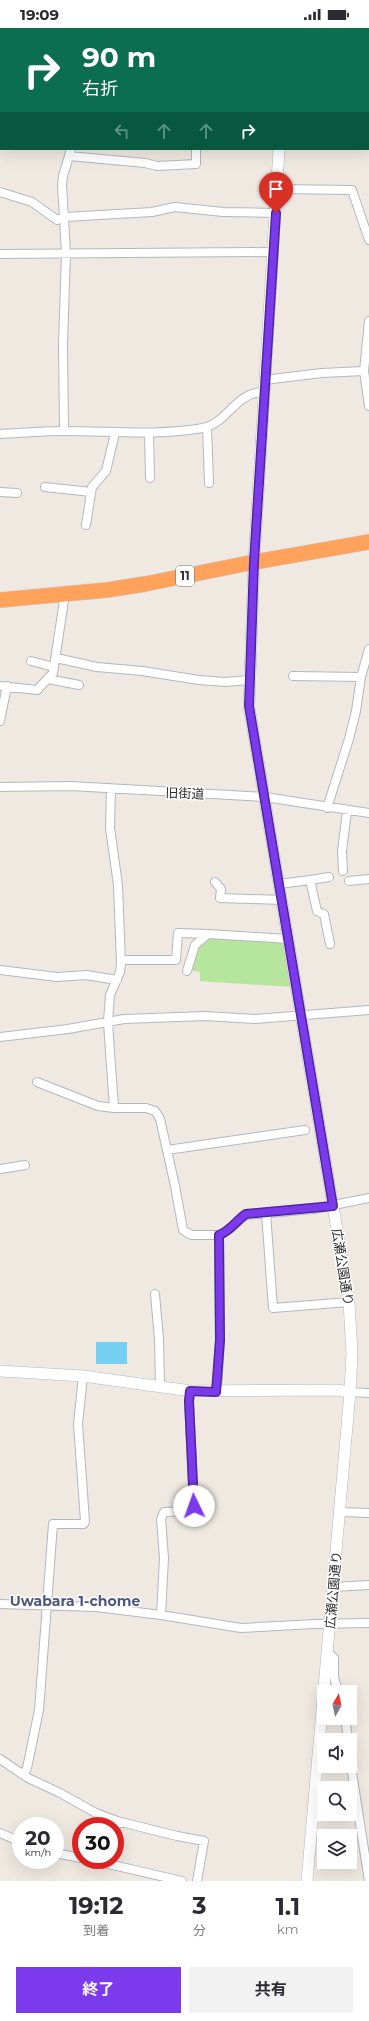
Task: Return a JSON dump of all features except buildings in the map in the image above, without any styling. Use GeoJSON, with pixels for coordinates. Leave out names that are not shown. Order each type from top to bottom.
{"type":"FeatureCollection","features":[{"type":"Feature","properties":{"kind":"highway","name":"11"},"geometry":{"type":"LineString","coordinates":[[0,600],[145,584],[254,562],[369,542]]}},
{"type":"Feature","properties":{"kind":"street"},"geometry":{"type":"LineString","coordinates":[[64,431],[63,343],[66,253],[62,185],[70,153],[157,166],[196,164],[196,150]]}},
{"type":"Feature","properties":{"kind":"street","name":"広瀬公園通り"},"geometry":{"type":"LineString","coordinates":[[279,150],[254,562],[248,680],[249,706],[349,1302],[352,1353],[340,1512],[307,1881]]}},
{"type":"Feature","properties":{"kind":"street"},"geometry":{"type":"LineString","coordinates":[[277,189],[352,190],[369,240]]}},
{"type":"Feature","properties":{"kind":"street"},"geometry":{"type":"LineString","coordinates":[[0,192],[32,202],[57,220],[65,218],[152,212],[175,207],[223,212],[276,213]]}},
{"type":"Feature","properties":{"kind":"street"},"geometry":{"type":"LineString","coordinates":[[0,254],[273,252]]}},
{"type":"Feature","properties":{"kind":"street"},"geometry":{"type":"LineString","coordinates":[[369,321],[366,367],[369,406]]}},
{"type":"Feature","properties":{"kind":"street"},"geometry":{"type":"LineString","coordinates":[[264,380],[322,374],[366,367]]}},
{"type":"Feature","properties":{"kind":"street"},"geometry":{"type":"LineString","coordinates":[[0,434],[64,431],[149,433],[207,426],[214,424],[222,418],[231,407],[252,394],[264,392]]}},
{"type":"Feature","properties":{"kind":"street"},"geometry":{"type":"LineString","coordinates":[[207,426],[209,483]]}},
{"type":"Feature","properties":{"kind":"street"},"geometry":{"type":"LineString","coordinates":[[86,525],[92,487],[106,471],[115,433]]}},
{"type":"Feature","properties":{"kind":"street"},"geometry":{"type":"LineString","coordinates":[[149,433],[150,478]]}},
{"type":"Feature","properties":{"kind":"street"},"geometry":{"type":"LineString","coordinates":[[45,487],[91,492]]}},
{"type":"Feature","properties":{"kind":"street"},"geometry":{"type":"LineString","coordinates":[[0,492],[17,493]]}},
{"type":"Feature","properties":{"kind":"street"},"geometry":{"type":"LineString","coordinates":[[0,721],[4,686],[37,690],[53,674],[65,594]]}},
{"type":"Feature","properties":{"kind":"street"},"geometry":{"type":"LineString","coordinates":[[327,808],[349,739],[361,677],[369,650]]}},
{"type":"Feature","properties":{"kind":"street"},"geometry":{"type":"LineString","coordinates":[[31,661],[142,671],[199,680],[226,682],[248,680]]}},
{"type":"Feature","properties":{"kind":"street"},"geometry":{"type":"LineString","coordinates":[[293,676],[361,677]]}},
{"type":"Feature","properties":{"kind":"street"},"geometry":{"type":"LineString","coordinates":[[48,679],[79,685]]}},
{"type":"Feature","properties":{"kind":"street","name":"旧街道"},"geometry":{"type":"LineString","coordinates":[[0,787],[71,786],[265,797],[346,811],[369,813]]}},
{"type":"Feature","properties":{"kind":"street"},"geometry":{"type":"LineString","coordinates":[[111,789],[110,828],[117,879],[121,960],[120,972],[110,995],[108,1022],[114,1108]]}},
{"type":"Feature","properties":{"kind":"street"},"geometry":{"type":"LineString","coordinates":[[343,871],[342,851],[346,811]]}},
{"type":"Feature","properties":{"kind":"street"},"geometry":{"type":"LineString","coordinates":[[280,884],[329,877]]}},
{"type":"Feature","properties":{"kind":"street"},"geometry":{"type":"LineString","coordinates":[[349,881],[369,879]]}},
{"type":"Feature","properties":{"kind":"street"},"geometry":{"type":"LineString","coordinates":[[310,880],[317,911],[324,914],[330,944]]}},
{"type":"Feature","properties":{"kind":"street"},"geometry":{"type":"LineString","coordinates":[[215,882],[221,889],[220,898],[282,900]]}},
{"type":"Feature","properties":{"kind":"street"},"geometry":{"type":"LineString","coordinates":[[121,960],[176,960],[178,933],[289,939]]}},
{"type":"Feature","properties":{"kind":"street"},"geometry":{"type":"LineString","coordinates":[[187,971],[195,945],[208,934]]}},
{"type":"Feature","properties":{"kind":"street"},"geometry":{"type":"LineString","coordinates":[[0,970],[57,977],[86,975],[117,980]]}},
{"type":"Feature","properties":{"kind":"street"},"geometry":{"type":"LineString","coordinates":[[0,1037],[108,1022],[205,1016],[255,1019],[302,1016],[361,1009],[369,1010]]}},
{"type":"Feature","properties":{"kind":"street"},"geometry":{"type":"LineString","coordinates":[[37,1082],[98,1106],[114,1108],[146,1108],[155,1111],[160,1120],[176,1186],[182,1230],[191,1235],[219,1235],[224,1233],[238,1219],[246,1214],[333,1206],[369,1198]]}},
{"type":"Feature","properties":{"kind":"street"},"geometry":{"type":"LineString","coordinates":[[167,1150],[305,1130]]}},
{"type":"Feature","properties":{"kind":"street"},"geometry":{"type":"LineString","coordinates":[[0,1169],[25,1165]]}},
{"type":"Feature","properties":{"kind":"street"},"geometry":{"type":"LineString","coordinates":[[266,1213],[272,1308],[349,1302]]}},
{"type":"Feature","properties":{"kind":"street"},"geometry":{"type":"LineString","coordinates":[[216,1392],[220,1340],[219,1235]]}},
{"type":"Feature","properties":{"kind":"street"},"geometry":{"type":"LineString","coordinates":[[155,1294],[159,1339],[160,1387]]}},
{"type":"Feature","properties":{"kind":"street"},"geometry":{"type":"LineString","coordinates":[[0,1372],[83,1376],[190,1391],[336,1390],[369,1393]]}},
{"type":"Feature","properties":{"kind":"street"},"geometry":{"type":"LineString","coordinates":[[24,1774],[27,1768],[39,1710],[48,1605],[52,1524],[84,1524],[85,1521],[78,1424],[83,1376]]}},
{"type":"Feature","properties":{"kind":"street"},"geometry":{"type":"LineString","coordinates":[[161,1615],[164,1558],[161,1519],[164,1512],[190,1511],[194,1506],[189,1401],[190,1391]]}},
{"type":"Feature","properties":{"kind":"street"},"geometry":{"type":"LineString","coordinates":[[340,1512],[369,1513]]}},
{"type":"Feature","properties":{"kind":"street"},"geometry":{"type":"LineString","coordinates":[[333,1587],[369,1585]]}},
{"type":"Feature","properties":{"kind":"street"},"geometry":{"type":"LineString","coordinates":[[0,1604],[96,1607],[161,1615],[241,1628],[369,1623]]}},
{"type":"Feature","properties":{"kind":"street"},"geometry":{"type":"LineString","coordinates":[[327,1651],[334,1658],[334,1677],[336,1685]]}},
{"type":"Feature","properties":{"kind":"street"},"geometry":{"type":"LineString","coordinates":[[0,1759],[28,1778],[60,1793],[96,1814],[105,1817]]}},
{"type":"Feature","properties":{"kind":"street"},"geometry":{"type":"LineString","coordinates":[[352,1773],[369,1881]]}},
{"type":"Feature","properties":{"kind":"street"},"geometry":{"type":"LineString","coordinates":[[124,1823],[204,1841],[198,1881]]}},
{"type":"Feature","properties":{"kind":"street"},"geometry":{"type":"LineString","coordinates":[[0,1833],[12,1838]]}},
{"type":"Feature","properties":{"kind":"street"},"geometry":{"type":"LineString","coordinates":[[124,1866],[182,1881]]}},
{"type":"Feature","properties":{"kind":"green space"},"geometry":{"type":"Polygon","coordinates":[[[207,938],[285,942],[292,987],[200,981],[200,972],[191,970],[198,946],[207,938]]]}},
{"type":"Feature","properties":{"kind":"water"},"geometry":{"type":"Polygon","coordinates":[[[96,1342],[127,1342],[127,1364],[96,1364],[96,1342]]]}},
{"type":"Feature","properties":{"kind":"district","name":"Uwabara 1-chome"},"geometry":{"type":"Point","coordinates":[75,1601]}},
{"type":"Feature","properties":{"kind":"route"},"geometry":{"type":"LineString","coordinates":[[194,1506],[189,1401],[190,1391],[216,1392],[220,1340],[219,1235],[224,1233],[238,1219],[246,1214],[333,1206],[249,706],[248,680],[254,562],[264,380],[276,213]]}}]}
